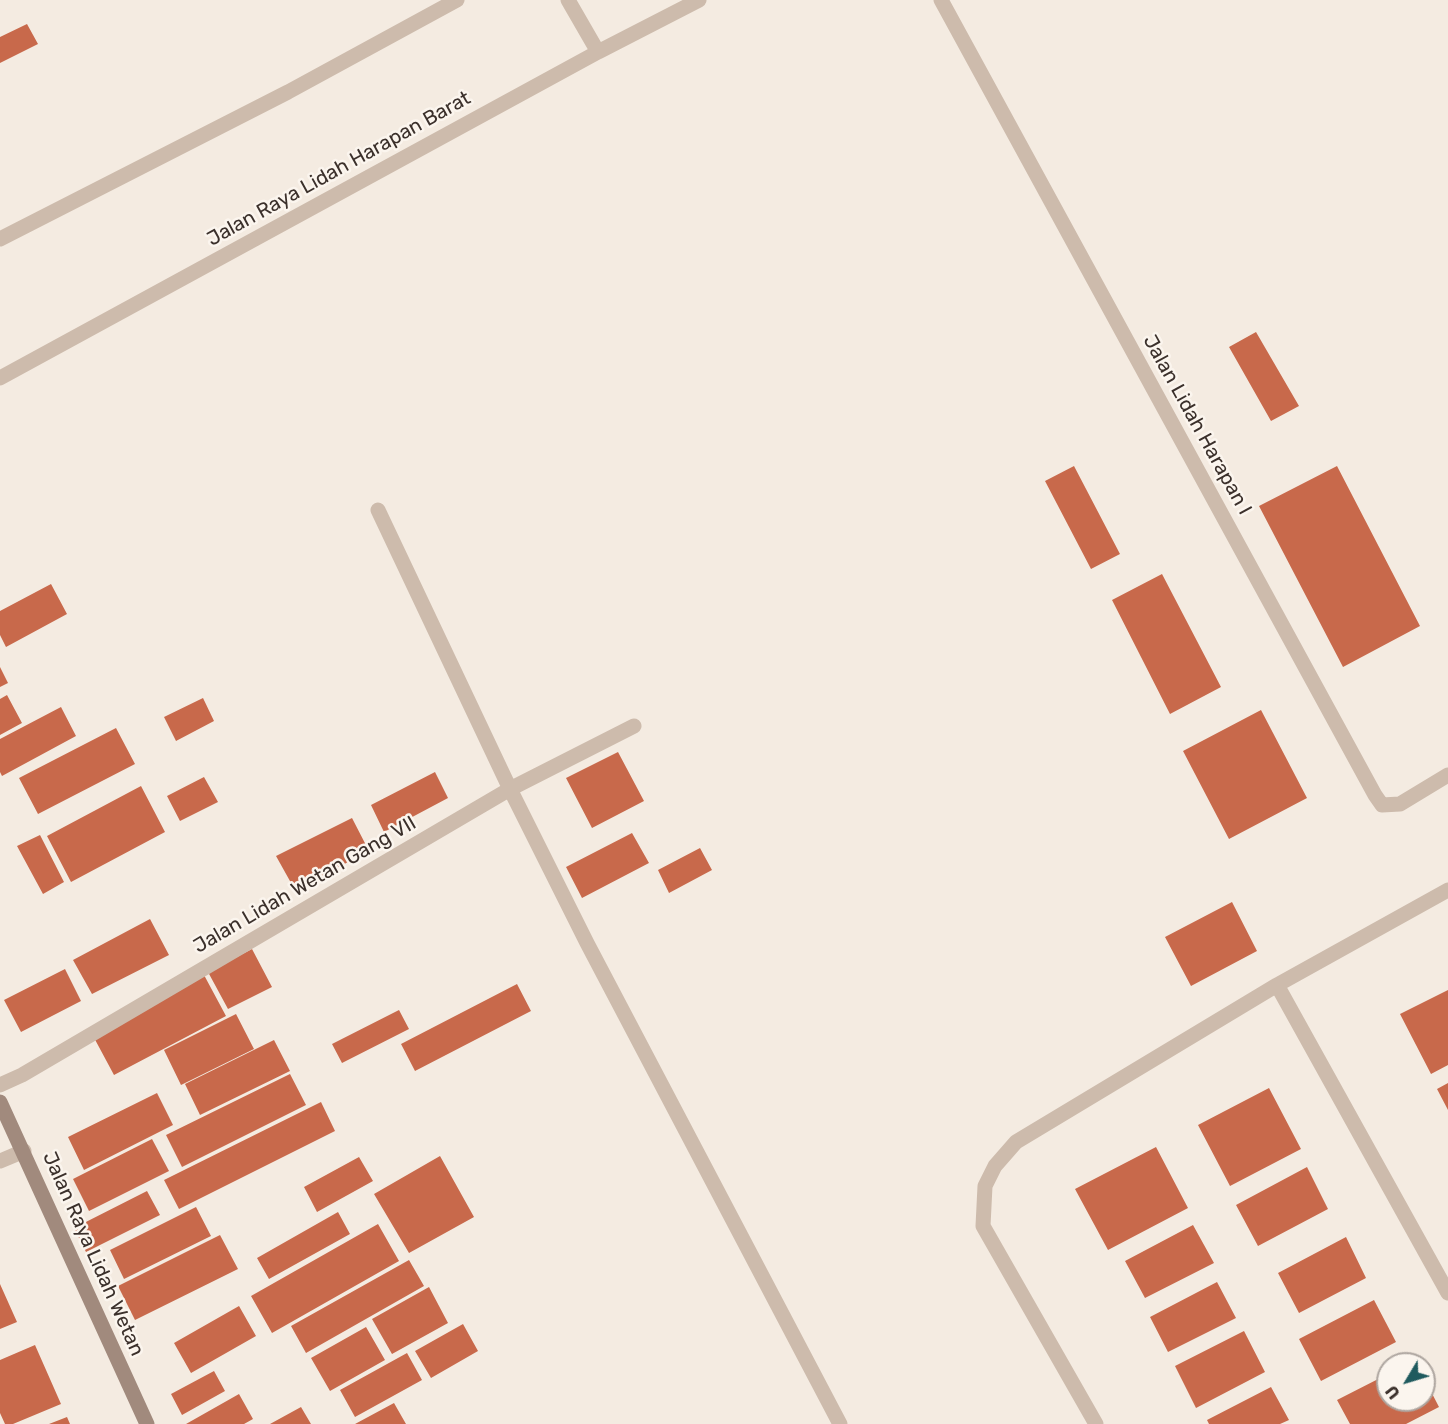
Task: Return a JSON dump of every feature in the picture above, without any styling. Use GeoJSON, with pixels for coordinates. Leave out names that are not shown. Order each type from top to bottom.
{"type":"FeatureCollection","features":[{"type":"Feature","properties":{"kind":"main road","name":"Jalan Raya Lidah Wetan"},"geometry":{"type":"LineString","coordinates":[[0,1102],[147,1424]]}},
{"type":"Feature","properties":{"kind":"street"},"geometry":{"type":"LineString","coordinates":[[0,239],[288,92],[457,0]]}},
{"type":"Feature","properties":{"kind":"street"},"geometry":{"type":"LineString","coordinates":[[568,0],[598,52]]}},
{"type":"Feature","properties":{"kind":"street","name":"Jalan Raya Lidah Harapan Barat"},"geometry":{"type":"LineString","coordinates":[[0,378],[598,52],[681,4],[699,0]]}},
{"type":"Feature","properties":{"kind":"street","name":"Jalan Lidah Harapan I"},"geometry":{"type":"LineString","coordinates":[[941,0],[1375,795],[1382,805],[1400,804],[1448,775]]}},
{"type":"Feature","properties":{"kind":"street"},"geometry":{"type":"LineString","coordinates":[[378,510],[510,789],[586,943],[840,1424]]}},
{"type":"Feature","properties":{"kind":"street","name":"Jalan Lidah Wetan Gang VII"},"geometry":{"type":"LineString","coordinates":[[0,1085],[32,1069],[510,789],[634,726]]}},
{"type":"Feature","properties":{"kind":"street"},"geometry":{"type":"LineString","coordinates":[[1096,1424],[982,1226],[985,1186],[995,1166],[1016,1142],[1277,985],[1448,890]]}},
{"type":"Feature","properties":{"kind":"street"},"geometry":{"type":"LineString","coordinates":[[1277,985],[1448,1293]]}},
{"type":"Feature","properties":{"kind":"street"},"geometry":{"type":"LineString","coordinates":[[0,1161],[24,1151]]}},
{"type":"Feature","properties":{"kind":"building"},"geometry":{"type":"Polygon","coordinates":[[[27,24],[38,44],[0,63],[0,37],[27,24]]]}},
{"type":"Feature","properties":{"kind":"building"},"geometry":{"type":"Polygon","coordinates":[[[1256,332],[1299,406],[1271,421],[1229,347],[1256,332]]]}},
{"type":"Feature","properties":{"kind":"building"},"geometry":{"type":"Polygon","coordinates":[[[1074,466],[1120,554],[1091,569],[1045,481],[1074,466]]]}},
{"type":"Feature","properties":{"kind":"building"},"geometry":{"type":"Polygon","coordinates":[[[1337,466],[1420,626],[1343,667],[1259,506],[1337,466]]]}},
{"type":"Feature","properties":{"kind":"building"},"geometry":{"type":"Polygon","coordinates":[[[1162,574],[1221,687],[1170,714],[1112,600],[1162,574]]]}},
{"type":"Feature","properties":{"kind":"building"},"geometry":{"type":"Polygon","coordinates":[[[51,584],[67,614],[6,647],[0,635],[0,611],[51,584]]]}},
{"type":"Feature","properties":{"kind":"building"},"geometry":{"type":"Polygon","coordinates":[[[0,667],[8,683],[0,687],[0,667]]]}},
{"type":"Feature","properties":{"kind":"building"},"geometry":{"type":"Polygon","coordinates":[[[7,695],[22,723],[0,735],[0,699],[7,695]]]}},
{"type":"Feature","properties":{"kind":"building"},"geometry":{"type":"Polygon","coordinates":[[[203,698],[214,721],[176,741],[164,717],[203,698]]]}},
{"type":"Feature","properties":{"kind":"building"},"geometry":{"type":"Polygon","coordinates":[[[61,707],[76,736],[2,776],[0,739],[61,707]]]}},
{"type":"Feature","properties":{"kind":"building"},"geometry":{"type":"Polygon","coordinates":[[[1261,710],[1307,798],[1229,839],[1183,751],[1261,710]]]}},
{"type":"Feature","properties":{"kind":"building"},"geometry":{"type":"Polygon","coordinates":[[[116,728],[135,764],[38,814],[19,778],[116,728]]]}},
{"type":"Feature","properties":{"kind":"building"},"geometry":{"type":"Polygon","coordinates":[[[618,752],[644,801],[592,828],[566,778],[618,752]]]}},
{"type":"Feature","properties":{"kind":"building"},"geometry":{"type":"Polygon","coordinates":[[[435,772],[448,798],[384,832],[371,805],[435,772]]]}},
{"type":"Feature","properties":{"kind":"building"},"geometry":{"type":"Polygon","coordinates":[[[204,777],[218,802],[180,821],[167,796],[204,777]]]}},
{"type":"Feature","properties":{"kind":"building"},"geometry":{"type":"Polygon","coordinates":[[[141,786],[165,832],[71,882],[47,836],[141,786]]]}},
{"type":"Feature","properties":{"kind":"building"},"geometry":{"type":"Polygon","coordinates":[[[352,818],[369,851],[295,890],[276,856],[352,818]]]}},
{"type":"Feature","properties":{"kind":"building"},"geometry":{"type":"Polygon","coordinates":[[[632,833],[649,863],[582,898],[566,867],[632,833]]]}},
{"type":"Feature","properties":{"kind":"building"},"geometry":{"type":"Polygon","coordinates":[[[40,835],[64,882],[43,894],[17,846],[40,835]]]}},
{"type":"Feature","properties":{"kind":"building"},"geometry":{"type":"Polygon","coordinates":[[[700,848],[712,870],[669,893],[658,870],[700,848]]]}},
{"type":"Feature","properties":{"kind":"building"},"geometry":{"type":"Polygon","coordinates":[[[1232,902],[1257,951],[1191,986],[1165,937],[1232,902]]]}},
{"type":"Feature","properties":{"kind":"building"},"geometry":{"type":"Polygon","coordinates":[[[150,919],[169,955],[92,994],[73,960],[150,919]]]}},
{"type":"Feature","properties":{"kind":"building"},"geometry":{"type":"Polygon","coordinates":[[[252,949],[272,987],[228,1009],[208,972],[252,949]]]}},
{"type":"Feature","properties":{"kind":"building"},"geometry":{"type":"Polygon","coordinates":[[[65,969],[81,1001],[21,1032],[4,1000],[65,969]]]}},
{"type":"Feature","properties":{"kind":"building"},"geometry":{"type":"Polygon","coordinates":[[[204,975],[226,1016],[114,1075],[92,1034],[204,975]]]}},
{"type":"Feature","properties":{"kind":"building"},"geometry":{"type":"Polygon","coordinates":[[[517,984],[531,1011],[415,1071],[401,1044],[517,984]]]}},
{"type":"Feature","properties":{"kind":"building"},"geometry":{"type":"Polygon","coordinates":[[[1448,990],[1448,1065],[1431,1074],[1400,1014],[1448,990]]]}},
{"type":"Feature","properties":{"kind":"building"},"geometry":{"type":"Polygon","coordinates":[[[399,1010],[409,1029],[342,1063],[332,1044],[399,1010]]]}},
{"type":"Feature","properties":{"kind":"building"},"geometry":{"type":"Polygon","coordinates":[[[236,1014],[254,1049],[181,1085],[164,1050],[236,1014]]]}},
{"type":"Feature","properties":{"kind":"building"},"geometry":{"type":"Polygon","coordinates":[[[274,1040],[290,1071],[200,1115],[185,1084],[274,1040]]]}},
{"type":"Feature","properties":{"kind":"building"},"geometry":{"type":"Polygon","coordinates":[[[290,1074],[306,1105],[182,1167],[166,1135],[290,1074]]]}},
{"type":"Feature","properties":{"kind":"building"},"geometry":{"type":"Polygon","coordinates":[[[1448,1083],[1448,1110],[1437,1089],[1448,1083]]]}},
{"type":"Feature","properties":{"kind":"building"},"geometry":{"type":"Polygon","coordinates":[[[1269,1088],[1301,1149],[1230,1186],[1198,1125],[1269,1088]]]}},
{"type":"Feature","properties":{"kind":"building"},"geometry":{"type":"Polygon","coordinates":[[[157,1093],[173,1125],[84,1170],[68,1137],[157,1093]]]}},
{"type":"Feature","properties":{"kind":"building"},"geometry":{"type":"Polygon","coordinates":[[[321,1102],[335,1131],[179,1209],[164,1180],[321,1102]]]}},
{"type":"Feature","properties":{"kind":"building"},"geometry":{"type":"Polygon","coordinates":[[[152,1139],[169,1171],[89,1211],[73,1179],[152,1139]]]}},
{"type":"Feature","properties":{"kind":"building"},"geometry":{"type":"Polygon","coordinates":[[[1156,1147],[1188,1208],[1108,1250],[1075,1189],[1156,1147]]]}},
{"type":"Feature","properties":{"kind":"building"},"geometry":{"type":"Polygon","coordinates":[[[440,1156],[474,1217],[409,1253],[374,1194],[440,1156]]]}},
{"type":"Feature","properties":{"kind":"building"},"geometry":{"type":"Polygon","coordinates":[[[359,1157],[373,1181],[317,1212],[304,1187],[359,1157]]]}},
{"type":"Feature","properties":{"kind":"building"},"geometry":{"type":"Polygon","coordinates":[[[1307,1167],[1328,1209],[1258,1246],[1236,1205],[1307,1167]]]}},
{"type":"Feature","properties":{"kind":"building"},"geometry":{"type":"Polygon","coordinates":[[[147,1191],[160,1215],[86,1252],[74,1228],[147,1191]]]}},
{"type":"Feature","properties":{"kind":"building"},"geometry":{"type":"Polygon","coordinates":[[[196,1207],[211,1236],[124,1279],[110,1250],[196,1207]]]}},
{"type":"Feature","properties":{"kind":"building"},"geometry":{"type":"Polygon","coordinates":[[[338,1212],[350,1234],[269,1279],[257,1258],[338,1212]]]}},
{"type":"Feature","properties":{"kind":"building"},"geometry":{"type":"Polygon","coordinates":[[[378,1224],[399,1261],[272,1333],[251,1296],[378,1224]]]}},
{"type":"Feature","properties":{"kind":"building"},"geometry":{"type":"Polygon","coordinates":[[[1193,1225],[1214,1263],[1145,1298],[1125,1261],[1193,1225]]]}},
{"type":"Feature","properties":{"kind":"building"},"geometry":{"type":"Polygon","coordinates":[[[220,1235],[238,1269],[135,1320],[118,1286],[220,1235]]]}},
{"type":"Feature","properties":{"kind":"building"},"geometry":{"type":"Polygon","coordinates":[[[1346,1237],[1366,1278],[1299,1313],[1278,1273],[1346,1237]]]}},
{"type":"Feature","properties":{"kind":"building"},"geometry":{"type":"Polygon","coordinates":[[[409,1260],[424,1286],[306,1353],[291,1326],[409,1260]]]}},
{"type":"Feature","properties":{"kind":"building"},"geometry":{"type":"Polygon","coordinates":[[[1217,1282],[1236,1318],[1168,1352],[1150,1317],[1217,1282]]]}},
{"type":"Feature","properties":{"kind":"building"},"geometry":{"type":"Polygon","coordinates":[[[0,1284],[17,1322],[0,1329],[0,1284]]]}},
{"type":"Feature","properties":{"kind":"building"},"geometry":{"type":"Polygon","coordinates":[[[429,1287],[448,1323],[392,1354],[372,1319],[429,1287]]]}},
{"type":"Feature","properties":{"kind":"building"},"geometry":{"type":"Polygon","coordinates":[[[1374,1300],[1396,1342],[1321,1381],[1299,1339],[1374,1300]]]}},
{"type":"Feature","properties":{"kind":"building"},"geometry":{"type":"Polygon","coordinates":[[[239,1306],[256,1336],[191,1373],[174,1343],[239,1306]]]}},
{"type":"Feature","properties":{"kind":"building"},"geometry":{"type":"Polygon","coordinates":[[[463,1324],[478,1351],[431,1378],[415,1351],[463,1324]]]}},
{"type":"Feature","properties":{"kind":"building"},"geometry":{"type":"Polygon","coordinates":[[[366,1327],[385,1360],[330,1391],[311,1358],[366,1327]]]}},
{"type":"Feature","properties":{"kind":"building"},"geometry":{"type":"Polygon","coordinates":[[[1244,1331],[1265,1372],[1196,1408],[1175,1366],[1244,1331]]]}},
{"type":"Feature","properties":{"kind":"building"},"geometry":{"type":"Polygon","coordinates":[[[35,1345],[61,1404],[13,1424],[5,1424],[0,1413],[0,1360],[35,1345]]]}},
{"type":"Feature","properties":{"kind":"building"},"geometry":{"type":"Polygon","coordinates":[[[407,1353],[422,1380],[355,1417],[340,1390],[407,1353]]]}},
{"type":"Feature","properties":{"kind":"building"},"geometry":{"type":"Polygon","coordinates":[[[214,1371],[225,1391],[182,1415],[171,1394],[214,1371]]]}},
{"type":"Feature","properties":{"kind":"building"},"geometry":{"type":"Polygon","coordinates":[[[1376,1380],[1376,1412],[1429,1412],[1406,1424],[1350,1424],[1337,1400],[1376,1380]]]}},
{"type":"Feature","properties":{"kind":"building"},"geometry":{"type":"Polygon","coordinates":[[[1271,1387],[1289,1420],[1280,1424],[1209,1424],[1207,1420],[1271,1387]]]}},
{"type":"Feature","properties":{"kind":"building"},"geometry":{"type":"Polygon","coordinates":[[[239,1394],[253,1419],[244,1424],[186,1424],[239,1394]]]}},
{"type":"Feature","properties":{"kind":"building"},"geometry":{"type":"Polygon","coordinates":[[[394,1403],[406,1424],[355,1424],[394,1403]]]}},
{"type":"Feature","properties":{"kind":"building"},"geometry":{"type":"Polygon","coordinates":[[[301,1407],[311,1424],[270,1424],[301,1407]]]}},
{"type":"Feature","properties":{"kind":"building"},"geometry":{"type":"Polygon","coordinates":[[[67,1417],[70,1424],[49,1424],[67,1417]]]}}]}
